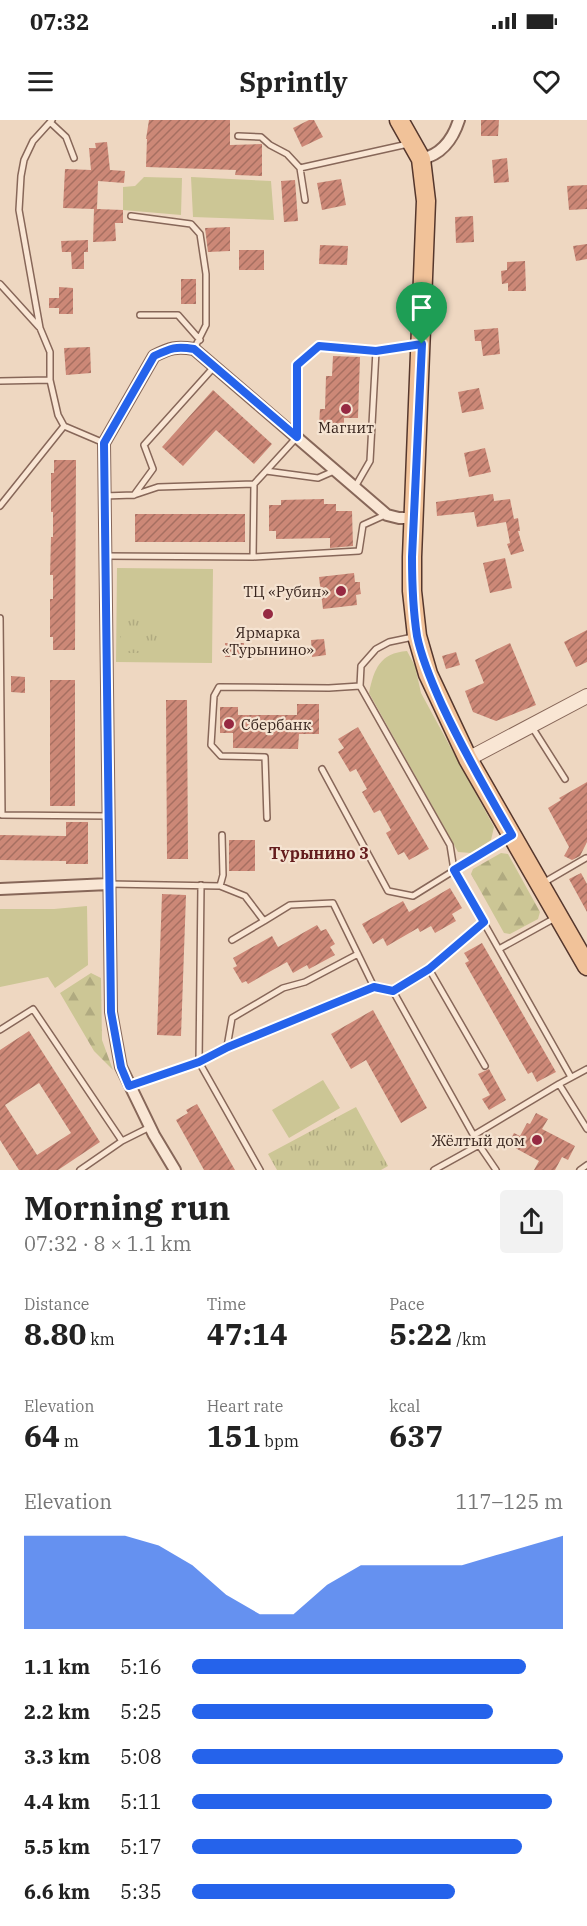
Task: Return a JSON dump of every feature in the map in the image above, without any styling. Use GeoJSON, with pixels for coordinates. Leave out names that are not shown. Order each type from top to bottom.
{"type":"FeatureCollection","features":[{"type":"Feature","properties":{"kind":"main road"},"geometry":{"type":"LineString","coordinates":[[399,120],[417,151],[426,201],[422,344],[413,518],[412,591],[417,636],[428,674],[468,759],[587,966]]}},
{"type":"Feature","properties":{"kind":"street"},"geometry":{"type":"LineString","coordinates":[[417,151],[434,156],[454,136],[459,120]]}},
{"type":"Feature","properties":{"kind":"street"},"geometry":{"type":"LineString","coordinates":[[175,1170],[150,1127],[121,1067],[111,1012],[104,443],[154,356],[179,346],[197,345],[214,367],[387,515],[399,519],[413,518]]}},
{"type":"Feature","properties":{"kind":"street"},"geometry":{"type":"LineString","coordinates":[[468,759],[587,696]]}},
{"type":"Feature","properties":{"kind":"street"},"geometry":{"type":"LineString","coordinates":[[0,889],[109,884]]}},
{"type":"Feature","properties":{"kind":"lane"},"geometry":{"type":"LineString","coordinates":[[74,158],[66,137],[52,122],[33,141],[24,160],[19,210],[40,328],[50,352],[50,380],[58,415],[64,426],[104,443]]}},
{"type":"Feature","properties":{"kind":"lane"},"geometry":{"type":"LineString","coordinates":[[238,136],[261,137],[287,154],[300,168],[305,200]]}},
{"type":"Feature","properties":{"kind":"lane"},"geometry":{"type":"LineString","coordinates":[[300,168],[417,151]]}},
{"type":"Feature","properties":{"kind":"lane"},"geometry":{"type":"LineString","coordinates":[[131,216],[190,224],[200,234],[206,274],[206,325],[197,345]]}},
{"type":"Feature","properties":{"kind":"lane"},"geometry":{"type":"LineString","coordinates":[[0,284],[40,328]]}},
{"type":"Feature","properties":{"kind":"lane"},"geometry":{"type":"LineString","coordinates":[[140,315],[178,315],[197,345]]}},
{"type":"Feature","properties":{"kind":"lane"},"geometry":{"type":"LineString","coordinates":[[253,557],[254,484],[297,437],[297,365],[319,346],[376,351],[422,344]]}},
{"type":"Feature","properties":{"kind":"lane"},"geometry":{"type":"LineString","coordinates":[[355,487],[370,461],[376,351]]}},
{"type":"Feature","properties":{"kind":"lane"},"geometry":{"type":"LineString","coordinates":[[134,495],[153,469],[144,445],[214,367]]}},
{"type":"Feature","properties":{"kind":"lane"},"geometry":{"type":"LineString","coordinates":[[0,381],[50,380]]}},
{"type":"Feature","properties":{"kind":"lane"},"geometry":{"type":"LineString","coordinates":[[0,506],[64,426]]}},
{"type":"Feature","properties":{"kind":"lane"},"geometry":{"type":"LineString","coordinates":[[266,471],[318,478],[336,470]]}},
{"type":"Feature","properties":{"kind":"lane"},"geometry":{"type":"LineString","coordinates":[[104,496],[134,495],[158,487],[254,484]]}},
{"type":"Feature","properties":{"kind":"lane"},"geometry":{"type":"LineString","coordinates":[[105,556],[253,557],[359,551],[363,525],[387,515]]}},
{"type":"Feature","properties":{"kind":"lane"},"geometry":{"type":"LineString","coordinates":[[0,618],[1,814],[108,816]]}},
{"type":"Feature","properties":{"kind":"lane"},"geometry":{"type":"LineString","coordinates":[[417,636],[389,642],[376,649],[361,666],[360,686],[450,844],[454,870],[571,1077]]}},
{"type":"Feature","properties":{"kind":"lane"},"geometry":{"type":"LineString","coordinates":[[267,818],[266,757],[221,756],[211,745],[214,696],[219,687],[360,686]]}},
{"type":"Feature","properties":{"kind":"lane"},"geometry":{"type":"LineString","coordinates":[[531,725],[565,779]]}},
{"type":"Feature","properties":{"kind":"lane"},"geometry":{"type":"LineString","coordinates":[[322,769],[388,891],[414,896],[512,835]]}},
{"type":"Feature","properties":{"kind":"lane"},"geometry":{"type":"LineString","coordinates":[[219,886],[223,875],[222,835]]}},
{"type":"Feature","properties":{"kind":"lane"},"geometry":{"type":"LineString","coordinates":[[541,884],[586,859]]}},
{"type":"Feature","properties":{"kind":"lane"},"geometry":{"type":"LineString","coordinates":[[109,884],[219,886],[245,896],[264,921]]}},
{"type":"Feature","properties":{"kind":"lane"},"geometry":{"type":"LineString","coordinates":[[201,885],[199,1062],[260,1170]]}},
{"type":"Feature","properties":{"kind":"lane"},"geometry":{"type":"LineString","coordinates":[[232,940],[291,905],[333,903],[374,987]]}},
{"type":"Feature","properties":{"kind":"lane"},"geometry":{"type":"LineString","coordinates":[[499,949],[559,916]]}},
{"type":"Feature","properties":{"kind":"lane"},"geometry":{"type":"LineString","coordinates":[[129,1086],[199,1062],[228,1047],[374,987],[393,991],[429,969],[484,922]]}},
{"type":"Feature","properties":{"kind":"lane"},"geometry":{"type":"LineString","coordinates":[[228,1047],[232,1018],[283,988],[305,982],[358,954]]}},
{"type":"Feature","properties":{"kind":"lane"},"geometry":{"type":"LineString","coordinates":[[429,969],[485,1066]]}},
{"type":"Feature","properties":{"kind":"lane"},"geometry":{"type":"LineString","coordinates":[[393,991],[479,1145],[496,1170]]}},
{"type":"Feature","properties":{"kind":"lane"},"geometry":{"type":"LineString","coordinates":[[0,1030],[33,1009],[122,1141]]}},
{"type":"Feature","properties":{"kind":"lane"},"geometry":{"type":"LineString","coordinates":[[474,1135],[587,1069]]}},
{"type":"Feature","properties":{"kind":"lane"},"geometry":{"type":"LineString","coordinates":[[559,1084],[587,1130]]}},
{"type":"Feature","properties":{"kind":"lane"},"geometry":{"type":"LineString","coordinates":[[80,1170],[122,1141],[150,1127]]}},
{"type":"Feature","properties":{"kind":"lane"},"geometry":{"type":"LineString","coordinates":[[434,1170],[479,1145]]}},
{"type":"Feature","properties":{"kind":"lane"},"geometry":{"type":"LineString","coordinates":[[580,1170],[587,1165]]}},
{"type":"Feature","properties":{"kind":"green space"},"geometry":{"type":"Polygon","coordinates":[[[144,177],[182,178],[181,215],[123,210],[123,187],[135,186],[144,177]]]}},
{"type":"Feature","properties":{"kind":"green space"},"geometry":{"type":"Polygon","coordinates":[[[191,177],[271,181],[274,220],[193,217],[191,177]]]}},
{"type":"Feature","properties":{"kind":"green space"},"geometry":{"type":"Polygon","coordinates":[[[117,568],[213,569],[212,663],[116,662],[117,568]]]}},
{"type":"Feature","properties":{"kind":"green space"},"geometry":{"type":"Polygon","coordinates":[[[120,612],[158,612],[158,653],[120,653],[120,612]]]}},
{"type":"Feature","properties":{"kind":"green space"},"geometry":{"type":"Polygon","coordinates":[[[407,651],[415,666],[421,693],[494,827],[491,840],[471,853],[458,852],[369,693],[376,670],[384,659],[398,652],[407,651]]]}},
{"type":"Feature","properties":{"kind":"green space"},"geometry":{"type":"Polygon","coordinates":[[[501,853],[508,854],[540,912],[538,919],[510,934],[504,933],[471,874],[473,869],[501,853]]]}},
{"type":"Feature","properties":{"kind":"green space"},"geometry":{"type":"Polygon","coordinates":[[[87,906],[88,965],[55,988],[48,977],[0,987],[0,909],[54,909],[87,906]]]}},
{"type":"Feature","properties":{"kind":"green space"},"geometry":{"type":"Polygon","coordinates":[[[91,973],[101,978],[102,1040],[113,1070],[94,1051],[60,993],[91,973]]]}},
{"type":"Feature","properties":{"kind":"green space"},"geometry":{"type":"Polygon","coordinates":[[[323,1080],[340,1108],[289,1138],[272,1110],[323,1080]]]}},
{"type":"Feature","properties":{"kind":"green space"},"geometry":{"type":"Polygon","coordinates":[[[356,1107],[388,1166],[381,1170],[277,1170],[268,1154],[356,1107]]]}},
{"type":"Feature","properties":{"kind":"building"},"geometry":{"type":"Polygon","coordinates":[[[149,120],[230,120],[230,145],[262,144],[262,176],[235,175],[236,170],[146,167],[149,120]]]}},
{"type":"Feature","properties":{"kind":"building"},"geometry":{"type":"Polygon","coordinates":[[[314,120],[323,137],[302,147],[293,128],[314,120]]]}},
{"type":"Feature","properties":{"kind":"building"},"geometry":{"type":"Polygon","coordinates":[[[481,120],[499,120],[498,136],[481,136],[481,120]]]}},
{"type":"Feature","properties":{"kind":"building"},"geometry":{"type":"Polygon","coordinates":[[[107,142],[110,170],[125,171],[124,183],[98,181],[97,209],[123,210],[123,223],[115,223],[116,241],[93,242],[94,209],[63,208],[65,169],[91,170],[89,148],[96,148],[95,143],[107,142]]]}},
{"type":"Feature","properties":{"kind":"building"},"geometry":{"type":"Polygon","coordinates":[[[507,158],[509,182],[494,183],[492,160],[507,158]]]}},
{"type":"Feature","properties":{"kind":"building"},"geometry":{"type":"Polygon","coordinates":[[[341,179],[346,205],[322,210],[317,183],[341,179]]]}},
{"type":"Feature","properties":{"kind":"building"},"geometry":{"type":"Polygon","coordinates":[[[295,180],[298,221],[284,222],[281,181],[295,180]]]}},
{"type":"Feature","properties":{"kind":"building"},"geometry":{"type":"Polygon","coordinates":[[[587,185],[587,209],[569,210],[567,186],[587,185]]]}},
{"type":"Feature","properties":{"kind":"building"},"geometry":{"type":"Polygon","coordinates":[[[473,216],[474,242],[456,243],[455,217],[473,216]]]}},
{"type":"Feature","properties":{"kind":"building"},"geometry":{"type":"Polygon","coordinates":[[[230,227],[230,251],[208,252],[205,228],[230,227]]]}},
{"type":"Feature","properties":{"kind":"building"},"geometry":{"type":"Polygon","coordinates":[[[88,240],[88,252],[84,252],[84,269],[72,269],[71,252],[62,252],[61,241],[88,240]]]}},
{"type":"Feature","properties":{"kind":"building"},"geometry":{"type":"Polygon","coordinates":[[[587,244],[587,259],[576,261],[573,246],[587,244]]]}},
{"type":"Feature","properties":{"kind":"building"},"geometry":{"type":"Polygon","coordinates":[[[320,245],[348,246],[347,265],[319,264],[320,245]]]}},
{"type":"Feature","properties":{"kind":"building"},"geometry":{"type":"Polygon","coordinates":[[[239,250],[264,250],[264,270],[239,270],[239,250]]]}},
{"type":"Feature","properties":{"kind":"building"},"geometry":{"type":"Polygon","coordinates":[[[525,261],[526,291],[508,291],[508,283],[502,284],[501,271],[507,270],[507,262],[525,261]]]}},
{"type":"Feature","properties":{"kind":"building"},"geometry":{"type":"Polygon","coordinates":[[[181,279],[196,279],[196,304],[181,304],[181,279]]]}},
{"type":"Feature","properties":{"kind":"building"},"geometry":{"type":"Polygon","coordinates":[[[59,287],[73,288],[73,314],[59,314],[59,308],[49,308],[49,298],[59,298],[59,287]]]}},
{"type":"Feature","properties":{"kind":"building"},"geometry":{"type":"Polygon","coordinates":[[[498,328],[500,354],[483,356],[481,341],[475,341],[474,330],[498,328]]]}},
{"type":"Feature","properties":{"kind":"building"},"geometry":{"type":"Polygon","coordinates":[[[90,347],[91,373],[66,375],[64,348],[90,347]]]}},
{"type":"Feature","properties":{"kind":"building"},"geometry":{"type":"Polygon","coordinates":[[[333,356],[360,357],[358,418],[344,418],[344,426],[319,425],[320,409],[325,409],[326,376],[332,376],[333,356]]]}},
{"type":"Feature","properties":{"kind":"building"},"geometry":{"type":"Polygon","coordinates":[[[479,388],[484,409],[462,413],[458,392],[479,388]]]}},
{"type":"Feature","properties":{"kind":"building"},"geometry":{"type":"Polygon","coordinates":[[[213,390],[272,444],[254,464],[216,430],[183,466],[162,447],[213,390]]]}},
{"type":"Feature","properties":{"kind":"building"},"geometry":{"type":"Polygon","coordinates":[[[485,448],[491,472],[469,477],[464,453],[485,448]]]}},
{"type":"Feature","properties":{"kind":"building"},"geometry":{"type":"Polygon","coordinates":[[[54,460],[76,460],[75,650],[53,650],[53,637],[50,637],[50,599],[53,599],[53,575],[50,575],[51,537],[53,537],[51,473],[54,473],[54,460]]]}},
{"type":"Feature","properties":{"kind":"building"},"geometry":{"type":"Polygon","coordinates":[[[493,494],[494,501],[510,499],[514,519],[518,518],[520,531],[518,531],[524,551],[511,555],[507,544],[510,543],[506,522],[477,527],[474,512],[437,516],[436,502],[493,494]]]}},
{"type":"Feature","properties":{"kind":"building"},"geometry":{"type":"Polygon","coordinates":[[[324,499],[324,504],[336,504],[336,511],[352,511],[353,546],[330,548],[330,538],[276,539],[276,531],[269,531],[269,505],[281,505],[281,500],[324,499]]]}},
{"type":"Feature","properties":{"kind":"building"},"geometry":{"type":"Polygon","coordinates":[[[135,514],[245,514],[245,542],[135,542],[135,514]]]}},
{"type":"Feature","properties":{"kind":"building"},"geometry":{"type":"Polygon","coordinates":[[[505,558],[512,588],[490,593],[483,563],[505,558]]]}},
{"type":"Feature","properties":{"kind":"building","name":"ТЦ «Рубин»"},"geometry":{"type":"Polygon","coordinates":[[[354,573],[355,582],[360,582],[361,594],[356,595],[357,605],[323,609],[319,577],[354,573]]]}},
{"type":"Feature","properties":{"kind":"building"},"geometry":{"type":"Polygon","coordinates":[[[587,630],[587,662],[576,667],[564,642],[587,630]]]}},
{"type":"Feature","properties":{"kind":"building"},"geometry":{"type":"Polygon","coordinates":[[[324,639],[326,655],[312,657],[311,640],[324,639]]]}},
{"type":"Feature","properties":{"kind":"building"},"geometry":{"type":"Polygon","coordinates":[[[225,643],[244,643],[243,657],[225,657],[225,643]]]}},
{"type":"Feature","properties":{"kind":"building"},"geometry":{"type":"Polygon","coordinates":[[[510,643],[536,705],[496,721],[473,712],[465,691],[484,683],[475,660],[510,643]]]}},
{"type":"Feature","properties":{"kind":"building"},"geometry":{"type":"Polygon","coordinates":[[[456,652],[460,665],[446,669],[442,656],[456,652]]]}},
{"type":"Feature","properties":{"kind":"building"},"geometry":{"type":"Polygon","coordinates":[[[11,676],[25,677],[25,693],[11,692],[11,676]]]}},
{"type":"Feature","properties":{"kind":"building"},"geometry":{"type":"Polygon","coordinates":[[[50,680],[75,680],[75,806],[50,806],[50,680]]]}},
{"type":"Feature","properties":{"kind":"building"},"geometry":{"type":"Polygon","coordinates":[[[166,700],[187,700],[188,859],[167,859],[166,700]]]}},
{"type":"Feature","properties":{"kind":"building"},"geometry":{"type":"Polygon","coordinates":[[[297,704],[319,704],[319,734],[299,734],[298,749],[233,748],[233,733],[220,733],[220,707],[238,707],[238,715],[297,715],[297,704]]]}},
{"type":"Feature","properties":{"kind":"building"},"geometry":{"type":"Polygon","coordinates":[[[358,727],[429,849],[409,860],[404,852],[398,855],[386,833],[391,830],[380,810],[374,813],[362,792],[367,789],[356,769],[350,772],[338,752],[344,748],[338,739],[358,727]]]}},
{"type":"Feature","properties":{"kind":"building"},"geometry":{"type":"Polygon","coordinates":[[[587,782],[587,842],[580,856],[572,860],[564,856],[569,847],[548,808],[561,800],[559,798],[587,782]]]}},
{"type":"Feature","properties":{"kind":"building"},"geometry":{"type":"Polygon","coordinates":[[[66,822],[88,822],[88,864],[66,864],[66,861],[0,860],[0,835],[66,836],[66,822]]]}},
{"type":"Feature","properties":{"kind":"building"},"geometry":{"type":"Polygon","coordinates":[[[229,840],[255,840],[255,871],[229,871],[229,840]]]}},
{"type":"Feature","properties":{"kind":"building"},"geometry":{"type":"Polygon","coordinates":[[[581,873],[587,884],[587,912],[569,879],[581,873]]]}},
{"type":"Feature","properties":{"kind":"building"},"geometry":{"type":"Polygon","coordinates":[[[450,888],[462,908],[452,914],[456,921],[435,933],[431,926],[420,932],[418,928],[387,946],[383,938],[373,944],[362,924],[403,901],[409,912],[450,888]]]}},
{"type":"Feature","properties":{"kind":"building"},"geometry":{"type":"Polygon","coordinates":[[[162,894],[186,895],[181,1036],[157,1035],[162,894]]]}},
{"type":"Feature","properties":{"kind":"building"},"geometry":{"type":"Polygon","coordinates":[[[317,925],[321,931],[326,929],[335,944],[330,947],[335,955],[309,969],[307,965],[293,973],[287,962],[248,984],[246,981],[242,983],[233,968],[237,966],[233,958],[272,936],[278,947],[317,925]]]}},
{"type":"Feature","properties":{"kind":"building"},"geometry":{"type":"Polygon","coordinates":[[[482,943],[556,1072],[537,1082],[532,1072],[528,1074],[465,963],[469,961],[464,953],[482,943]]]}},
{"type":"Feature","properties":{"kind":"building"},"geometry":{"type":"Polygon","coordinates":[[[373,1010],[427,1108],[401,1123],[366,1060],[351,1069],[331,1034],[373,1010]]]}},
{"type":"Feature","properties":{"kind":"building"},"geometry":{"type":"Polygon","coordinates":[[[29,1031],[100,1142],[58,1170],[19,1170],[0,1140],[0,1050],[29,1031]],[[39,1083],[5,1105],[37,1155],[71,1133],[39,1083]]]}},
{"type":"Feature","properties":{"kind":"building"},"geometry":{"type":"Polygon","coordinates":[[[489,1069],[506,1100],[489,1110],[482,1099],[490,1095],[478,1074],[489,1069]]]}},
{"type":"Feature","properties":{"kind":"building"},"geometry":{"type":"Polygon","coordinates":[[[197,1104],[235,1170],[204,1170],[176,1120],[188,1113],[186,1110],[197,1104]]]}},
{"type":"Feature","properties":{"kind":"building","name":"Жёлтый дом"},"geometry":{"type":"Polygon","coordinates":[[[536,1113],[548,1119],[542,1129],[575,1146],[568,1160],[562,1157],[555,1170],[534,1170],[539,1161],[508,1144],[514,1133],[520,1136],[536,1113]]]}},
{"type":"Feature","properties":{"kind":"place","name":"Магнит"},"geometry":{"type":"Point","coordinates":[346,409]}},
{"type":"Feature","properties":{"kind":"place","name":"ТЦ «Рубин»"},"geometry":{"type":"Point","coordinates":[341,591]}},
{"type":"Feature","properties":{"kind":"place","name":"Ярмарка «Турынино»"},"geometry":{"type":"Point","coordinates":[268,614]}},
{"type":"Feature","properties":{"kind":"place","name":"Сбербанк"},"geometry":{"type":"Point","coordinates":[229,724]}},
{"type":"Feature","properties":{"kind":"place","name":"Жёлтый дом"},"geometry":{"type":"Point","coordinates":[537,1140]}},
{"type":"Feature","properties":{"kind":"district","name":"Турынино 3"},"geometry":{"type":"Point","coordinates":[319,853]}},
{"type":"Feature","properties":{"kind":"route"},"geometry":{"type":"LineString","coordinates":[[422,344],[412,557],[412,591],[417,636],[428,674],[445,712],[468,759],[512,835],[454,870],[484,922],[429,969],[393,991],[374,987],[228,1047],[199,1062],[129,1086],[121,1067],[111,1012],[104,443],[154,356],[168,349],[179,346],[194,349],[297,437],[297,365],[319,346],[386,351],[422,344]]}}]}
